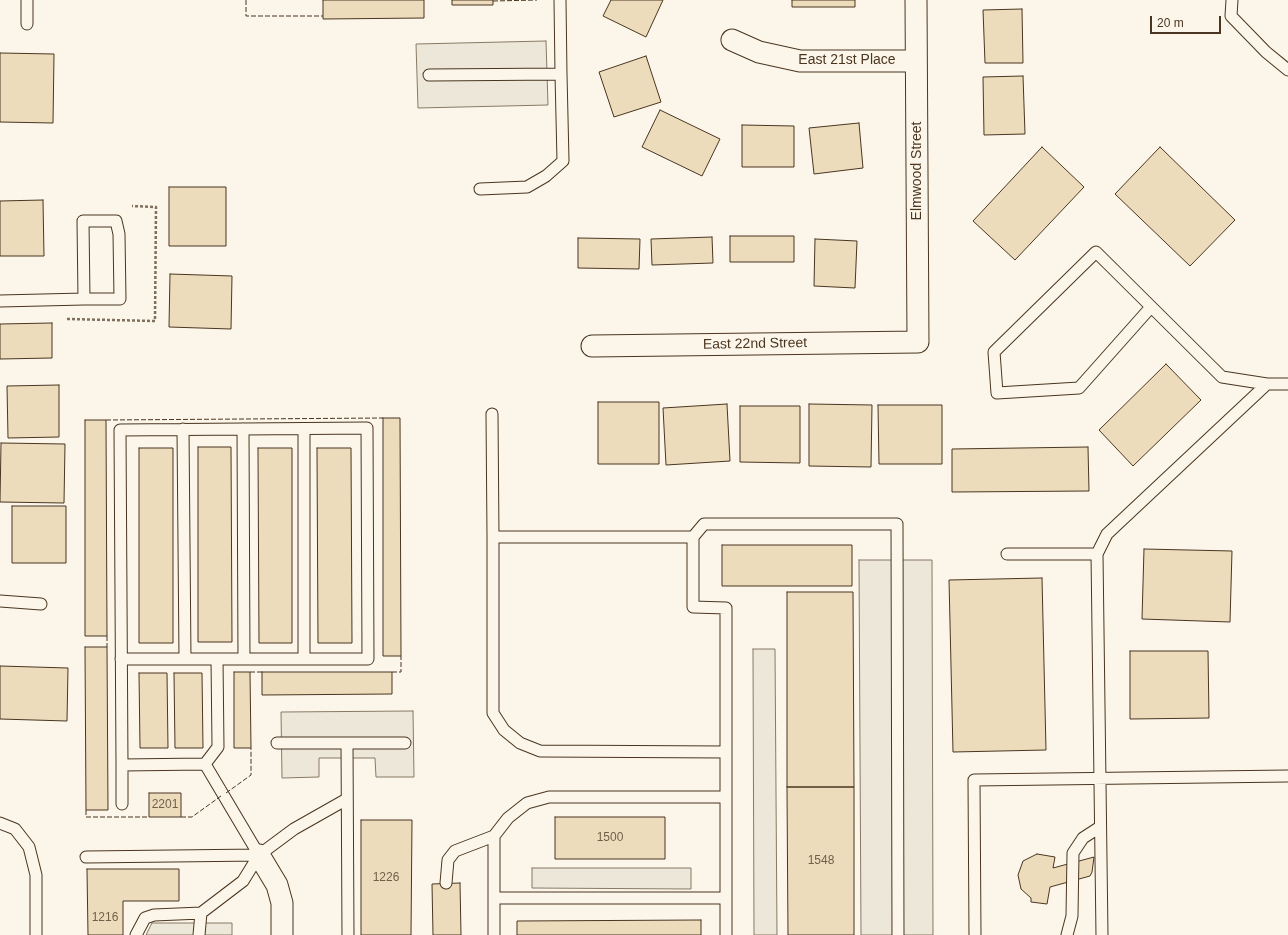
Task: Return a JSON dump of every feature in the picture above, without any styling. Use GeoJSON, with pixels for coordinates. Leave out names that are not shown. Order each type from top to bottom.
{"type":"FeatureCollection","features":[{"type":"Feature","properties":{"kind":"street","name":"Elmwood Street"},"geometry":{"type":"LineString","coordinates":[[916,0],[918,342]]}},
{"type":"Feature","properties":{"kind":"street","name":"East 21st Place"},"geometry":{"type":"LineString","coordinates":[[732,40],[759,52],[800,61],[916,61]]}},
{"type":"Feature","properties":{"kind":"street","name":"East 22nd Street"},"geometry":{"type":"LineString","coordinates":[[592,346],[918,342]]}},
{"type":"Feature","properties":{"kind":"street"},"geometry":{"type":"LineString","coordinates":[[259,855],[277,885],[280,897],[282,935]]}},
{"type":"Feature","properties":{"kind":"lane"},"geometry":{"type":"LineString","coordinates":[[27,0],[27,24]]}},
{"type":"Feature","properties":{"kind":"lane"},"geometry":{"type":"LineString","coordinates":[[480,189],[527,187],[546,176],[563,161],[560,0]]}},
{"type":"Feature","properties":{"kind":"lane"},"geometry":{"type":"LineString","coordinates":[[1232,0],[1231,16],[1266,52],[1288,70]]}},
{"type":"Feature","properties":{"kind":"lane"},"geometry":{"type":"LineString","coordinates":[[429,75],[561,74]]}},
{"type":"Feature","properties":{"kind":"lane"},"geometry":{"type":"LineString","coordinates":[[0,301],[120,299],[119,234],[116,221],[84,221],[84,299]]}},
{"type":"Feature","properties":{"kind":"lane"},"geometry":{"type":"LineString","coordinates":[[1151,307],[1079,388],[997,393],[994,352],[1096,252],[1222,377],[1267,384],[1288,384]]}},
{"type":"Feature","properties":{"kind":"lane"},"geometry":{"type":"LineString","coordinates":[[1102,935],[1097,554],[1107,534],[1267,384]]}},
{"type":"Feature","properties":{"kind":"lane"},"geometry":{"type":"LineString","coordinates":[[492,414],[493,713],[504,730],[520,743],[540,751],[726,752]]}},
{"type":"Feature","properties":{"kind":"lane"},"geometry":{"type":"LineString","coordinates":[[121,659],[368,659],[367,428],[120,430],[121,659],[122,804]]}},
{"type":"Feature","properties":{"kind":"lane"},"geometry":{"type":"LineString","coordinates":[[183,429],[184,659]]}},
{"type":"Feature","properties":{"kind":"lane"},"geometry":{"type":"LineString","coordinates":[[243,429],[244,659]]}},
{"type":"Feature","properties":{"kind":"lane"},"geometry":{"type":"LineString","coordinates":[[304,429],[304,659]]}},
{"type":"Feature","properties":{"kind":"lane"},"geometry":{"type":"LineString","coordinates":[[726,935],[726,608],[693,607],[693,537],[704,524],[897,524],[898,935]]}},
{"type":"Feature","properties":{"kind":"lane"},"geometry":{"type":"LineString","coordinates":[[493,537],[693,537]]}},
{"type":"Feature","properties":{"kind":"lane"},"geometry":{"type":"LineString","coordinates":[[1007,554],[1097,554]]}},
{"type":"Feature","properties":{"kind":"lane"},"geometry":{"type":"LineString","coordinates":[[0,601],[41,604]]}},
{"type":"Feature","properties":{"kind":"lane"},"geometry":{"type":"LineString","coordinates":[[206,764],[218,747],[217,659]]}},
{"type":"Feature","properties":{"kind":"lane"},"geometry":{"type":"LineString","coordinates":[[277,743],[405,743]]}},
{"type":"Feature","properties":{"kind":"lane"},"geometry":{"type":"LineString","coordinates":[[347,743],[348,935]]}},
{"type":"Feature","properties":{"kind":"lane"},"geometry":{"type":"LineString","coordinates":[[122,765],[206,764]]}},
{"type":"Feature","properties":{"kind":"lane"},"geometry":{"type":"LineString","coordinates":[[206,764],[259,855]]}},
{"type":"Feature","properties":{"kind":"lane"},"geometry":{"type":"LineString","coordinates":[[975,935],[974,780],[1288,776]]}},
{"type":"Feature","properties":{"kind":"lane"},"geometry":{"type":"LineString","coordinates":[[446,883],[448,860],[455,851],[494,836],[508,818],[527,802],[548,797],[726,797]]}},
{"type":"Feature","properties":{"kind":"lane"},"geometry":{"type":"LineString","coordinates":[[136,935],[145,918],[154,915],[201,913],[243,881],[259,855],[294,829],[347,799]]}},
{"type":"Feature","properties":{"kind":"lane"},"geometry":{"type":"LineString","coordinates":[[0,823],[15,829],[29,847],[36,875],[36,935]]}},
{"type":"Feature","properties":{"kind":"lane"},"geometry":{"type":"LineString","coordinates":[[1067,935],[1072,916],[1073,853],[1083,838],[1100,827]]}},
{"type":"Feature","properties":{"kind":"lane"},"geometry":{"type":"LineString","coordinates":[[494,836],[494,935]]}},
{"type":"Feature","properties":{"kind":"lane"},"geometry":{"type":"LineString","coordinates":[[86,857],[217,857],[259,855]]}},
{"type":"Feature","properties":{"kind":"lane"},"geometry":{"type":"LineString","coordinates":[[494,898],[726,898]]}},
{"type":"Feature","properties":{"kind":"lane"},"geometry":{"type":"LineString","coordinates":[[199,935],[201,913]]}},
{"type":"Feature","properties":{"kind":"shaded area"},"geometry":{"type":"Polygon","coordinates":[[[546,41],[548,105],[418,108],[416,44],[546,41]]]}},
{"type":"Feature","properties":{"kind":"shaded area"},"geometry":{"type":"Polygon","coordinates":[[[859,560],[932,560],[933,935],[861,935],[859,560]]]}},
{"type":"Feature","properties":{"kind":"shaded area"},"geometry":{"type":"Polygon","coordinates":[[[753,649],[775,649],[777,935],[754,935],[753,649]]]}},
{"type":"Feature","properties":{"kind":"shaded area"},"geometry":{"type":"Polygon","coordinates":[[[413,711],[414,777],[376,777],[375,758],[319,758],[319,777],[282,778],[281,712],[413,711]]]}},
{"type":"Feature","properties":{"kind":"shaded area"},"geometry":{"type":"Polygon","coordinates":[[[532,868],[691,868],[691,889],[532,888],[532,868]]]}},
{"type":"Feature","properties":{"kind":"shaded area"},"geometry":{"type":"Polygon","coordinates":[[[152,923],[232,923],[232,935],[146,935],[152,923]]]}},
{"type":"Feature","properties":{"kind":"building"},"geometry":{"type":"Polygon","coordinates":[[[323,0],[424,0],[424,18],[323,19],[323,0]]]}},
{"type":"Feature","properties":{"kind":"building"},"geometry":{"type":"Polygon","coordinates":[[[452,0],[493,0],[493,5],[452,5],[452,0]]]}},
{"type":"Feature","properties":{"kind":"building"},"geometry":{"type":"Polygon","coordinates":[[[611,0],[663,0],[646,37],[603,16],[611,0]]]}},
{"type":"Feature","properties":{"kind":"building"},"geometry":{"type":"Polygon","coordinates":[[[792,0],[855,0],[855,7],[792,7],[792,0]]]}},
{"type":"Feature","properties":{"kind":"building"},"geometry":{"type":"Polygon","coordinates":[[[1022,9],[1023,63],[985,63],[983,10],[1022,9]]]}},
{"type":"Feature","properties":{"kind":"building"},"geometry":{"type":"Polygon","coordinates":[[[0,53],[54,54],[53,123],[0,122],[0,53]]]}},
{"type":"Feature","properties":{"kind":"building"},"geometry":{"type":"Polygon","coordinates":[[[646,56],[661,102],[614,117],[599,72],[646,56]]]}},
{"type":"Feature","properties":{"kind":"building"},"geometry":{"type":"Polygon","coordinates":[[[1023,76],[1025,134],[984,135],[983,77],[1023,76]]]}},
{"type":"Feature","properties":{"kind":"building"},"geometry":{"type":"Polygon","coordinates":[[[660,110],[720,139],[702,176],[642,147],[660,110]]]}},
{"type":"Feature","properties":{"kind":"building"},"geometry":{"type":"Polygon","coordinates":[[[859,123],[863,168],[814,174],[809,128],[859,123]]]}},
{"type":"Feature","properties":{"kind":"building"},"geometry":{"type":"Polygon","coordinates":[[[742,125],[794,126],[794,167],[742,167],[742,125]]]}},
{"type":"Feature","properties":{"kind":"building"},"geometry":{"type":"Polygon","coordinates":[[[1042,147],[1084,187],[1015,260],[973,221],[1042,147]]]}},
{"type":"Feature","properties":{"kind":"building"},"geometry":{"type":"Polygon","coordinates":[[[1160,147],[1235,220],[1190,266],[1115,194],[1160,147]]]}},
{"type":"Feature","properties":{"kind":"building"},"geometry":{"type":"Polygon","coordinates":[[[169,187],[226,187],[226,246],[169,246],[169,187]]]}},
{"type":"Feature","properties":{"kind":"building"},"geometry":{"type":"Polygon","coordinates":[[[43,200],[44,256],[0,256],[0,201],[43,200]]]}},
{"type":"Feature","properties":{"kind":"building"},"geometry":{"type":"Polygon","coordinates":[[[730,236],[794,236],[794,262],[730,262],[730,236]]]}},
{"type":"Feature","properties":{"kind":"building"},"geometry":{"type":"Polygon","coordinates":[[[712,237],[713,263],[652,265],[651,239],[712,237]]]}},
{"type":"Feature","properties":{"kind":"building"},"geometry":{"type":"Polygon","coordinates":[[[578,238],[640,239],[639,269],[578,268],[578,238]]]}},
{"type":"Feature","properties":{"kind":"building"},"geometry":{"type":"Polygon","coordinates":[[[815,239],[857,241],[855,288],[814,286],[815,239]]]}},
{"type":"Feature","properties":{"kind":"building"},"geometry":{"type":"Polygon","coordinates":[[[170,274],[232,276],[231,329],[169,327],[170,274]]]}},
{"type":"Feature","properties":{"kind":"building"},"geometry":{"type":"Polygon","coordinates":[[[52,323],[52,358],[0,359],[0,324],[52,323]]]}},
{"type":"Feature","properties":{"kind":"building"},"geometry":{"type":"Polygon","coordinates":[[[1166,364],[1201,400],[1133,466],[1099,430],[1166,364]]]}},
{"type":"Feature","properties":{"kind":"building"},"geometry":{"type":"Polygon","coordinates":[[[59,385],[59,437],[8,438],[7,386],[59,385]]]}},
{"type":"Feature","properties":{"kind":"building"},"geometry":{"type":"Polygon","coordinates":[[[598,402],[659,402],[659,464],[598,464],[598,402]]]}},
{"type":"Feature","properties":{"kind":"building"},"geometry":{"type":"Polygon","coordinates":[[[727,404],[730,461],[666,465],[663,408],[727,404]]]}},
{"type":"Feature","properties":{"kind":"building"},"geometry":{"type":"Polygon","coordinates":[[[809,404],[872,405],[871,467],[809,466],[809,404]]]}},
{"type":"Feature","properties":{"kind":"building"},"geometry":{"type":"Polygon","coordinates":[[[878,405],[942,405],[942,464],[879,464],[878,405]]]}},
{"type":"Feature","properties":{"kind":"building"},"geometry":{"type":"Polygon","coordinates":[[[740,406],[800,406],[800,463],[740,462],[740,406]]]}},
{"type":"Feature","properties":{"kind":"building"},"geometry":{"type":"Polygon","coordinates":[[[383,418],[400,418],[401,656],[383,656],[383,418]]]}},
{"type":"Feature","properties":{"kind":"building"},"geometry":{"type":"Polygon","coordinates":[[[85,420],[106,420],[107,636],[85,636],[85,420]]]}},
{"type":"Feature","properties":{"kind":"building"},"geometry":{"type":"Polygon","coordinates":[[[1,443],[65,444],[64,503],[0,502],[1,443]]]}},
{"type":"Feature","properties":{"kind":"building"},"geometry":{"type":"Polygon","coordinates":[[[198,447],[231,447],[232,642],[198,642],[198,447]]]}},
{"type":"Feature","properties":{"kind":"building"},"geometry":{"type":"Polygon","coordinates":[[[1088,447],[1089,491],[952,492],[952,449],[1088,447]]]}},
{"type":"Feature","properties":{"kind":"building"},"geometry":{"type":"Polygon","coordinates":[[[139,448],[173,448],[173,643],[139,643],[139,448]]]}},
{"type":"Feature","properties":{"kind":"building"},"geometry":{"type":"Polygon","coordinates":[[[258,448],[292,448],[292,643],[259,643],[258,448]]]}},
{"type":"Feature","properties":{"kind":"building"},"geometry":{"type":"Polygon","coordinates":[[[317,448],[351,448],[352,643],[318,643],[317,448]]]}},
{"type":"Feature","properties":{"kind":"building"},"geometry":{"type":"Polygon","coordinates":[[[12,506],[66,506],[66,563],[12,563],[12,506]]]}},
{"type":"Feature","properties":{"kind":"building"},"geometry":{"type":"Polygon","coordinates":[[[722,545],[852,545],[852,586],[722,586],[722,545]]]}},
{"type":"Feature","properties":{"kind":"building"},"geometry":{"type":"Polygon","coordinates":[[[1144,549],[1232,551],[1230,622],[1142,619],[1144,549]]]}},
{"type":"Feature","properties":{"kind":"building"},"geometry":{"type":"Polygon","coordinates":[[[1042,578],[1046,750],[953,752],[949,580],[1042,578]]]}},
{"type":"Feature","properties":{"kind":"building"},"geometry":{"type":"Polygon","coordinates":[[[787,592],[853,592],[854,787],[787,787],[787,592]]]}},
{"type":"Feature","properties":{"kind":"building"},"geometry":{"type":"Polygon","coordinates":[[[85,647],[107,647],[108,810],[86,810],[85,647]]]}},
{"type":"Feature","properties":{"kind":"building"},"geometry":{"type":"Polygon","coordinates":[[[1130,651],[1208,651],[1209,718],[1130,719],[1130,651]]]}},
{"type":"Feature","properties":{"kind":"building"},"geometry":{"type":"Polygon","coordinates":[[[0,666],[68,668],[67,721],[0,719],[0,666]]]}},
{"type":"Feature","properties":{"kind":"building"},"geometry":{"type":"Polygon","coordinates":[[[234,672],[250,672],[251,748],[234,748],[234,672]]]}},
{"type":"Feature","properties":{"kind":"building"},"geometry":{"type":"Polygon","coordinates":[[[262,672],[392,672],[392,694],[262,695],[262,672]]]}},
{"type":"Feature","properties":{"kind":"building"},"geometry":{"type":"Polygon","coordinates":[[[139,673],[167,673],[168,748],[140,748],[139,673]]]}},
{"type":"Feature","properties":{"kind":"building"},"geometry":{"type":"Polygon","coordinates":[[[174,673],[202,673],[203,748],[175,748],[174,673]]]}},
{"type":"Feature","properties":{"kind":"building"},"geometry":{"type":"Polygon","coordinates":[[[787,787],[854,787],[854,935],[788,935],[787,787]]]}},
{"type":"Feature","properties":{"kind":"building"},"geometry":{"type":"Polygon","coordinates":[[[149,793],[181,793],[181,817],[149,817],[149,793]]]}},
{"type":"Feature","properties":{"kind":"building"},"geometry":{"type":"Polygon","coordinates":[[[555,817],[665,817],[665,859],[555,859],[555,817]]]}},
{"type":"Feature","properties":{"kind":"building"},"geometry":{"type":"Polygon","coordinates":[[[361,820],[412,820],[411,935],[361,935],[361,820]]]}},
{"type":"Feature","properties":{"kind":"building"},"geometry":{"type":"Polygon","coordinates":[[[1037,854],[1055,857],[1053,868],[1094,857],[1092,872],[1090,876],[1050,887],[1047,904],[1031,902],[1031,898],[1021,889],[1018,875],[1023,861],[1037,854]]]}},
{"type":"Feature","properties":{"kind":"building"},"geometry":{"type":"Polygon","coordinates":[[[87,869],[179,869],[179,901],[123,901],[123,935],[88,935],[87,869]]]}},
{"type":"Feature","properties":{"kind":"building"},"geometry":{"type":"Polygon","coordinates":[[[460,883],[461,935],[433,935],[432,884],[460,883]]]}},
{"type":"Feature","properties":{"kind":"building"},"geometry":{"type":"Polygon","coordinates":[[[701,920],[701,935],[517,935],[517,921],[701,920]]]}},
{"type":"Feature","properties":{"kind":"fence"},"geometry":{"type":"LineString","coordinates":[[246,0],[246,16],[323,16]]}},
{"type":"Feature","properties":{"kind":"fence"},"geometry":{"type":"LineString","coordinates":[[493,1],[537,0]]}},
{"type":"Feature","properties":{"kind":"fence"},"geometry":{"type":"LineString","coordinates":[[106,420],[383,418]]}},
{"type":"Feature","properties":{"kind":"fence"},"geometry":{"type":"LineString","coordinates":[[107,636],[107,647]]}},
{"type":"Feature","properties":{"kind":"fence"},"geometry":{"type":"LineString","coordinates":[[392,672],[401,672],[401,656]]}},
{"type":"Feature","properties":{"kind":"fence"},"geometry":{"type":"LineString","coordinates":[[250,672],[262,672]]}},
{"type":"Feature","properties":{"kind":"fence"},"geometry":{"type":"LineString","coordinates":[[226,793],[251,775],[251,748]]}},
{"type":"Feature","properties":{"kind":"fence"},"geometry":{"type":"LineString","coordinates":[[181,817],[192,817],[221,796]]}},
{"type":"Feature","properties":{"kind":"fence"},"geometry":{"type":"LineString","coordinates":[[86,810],[86,817],[149,817]]}}]}
